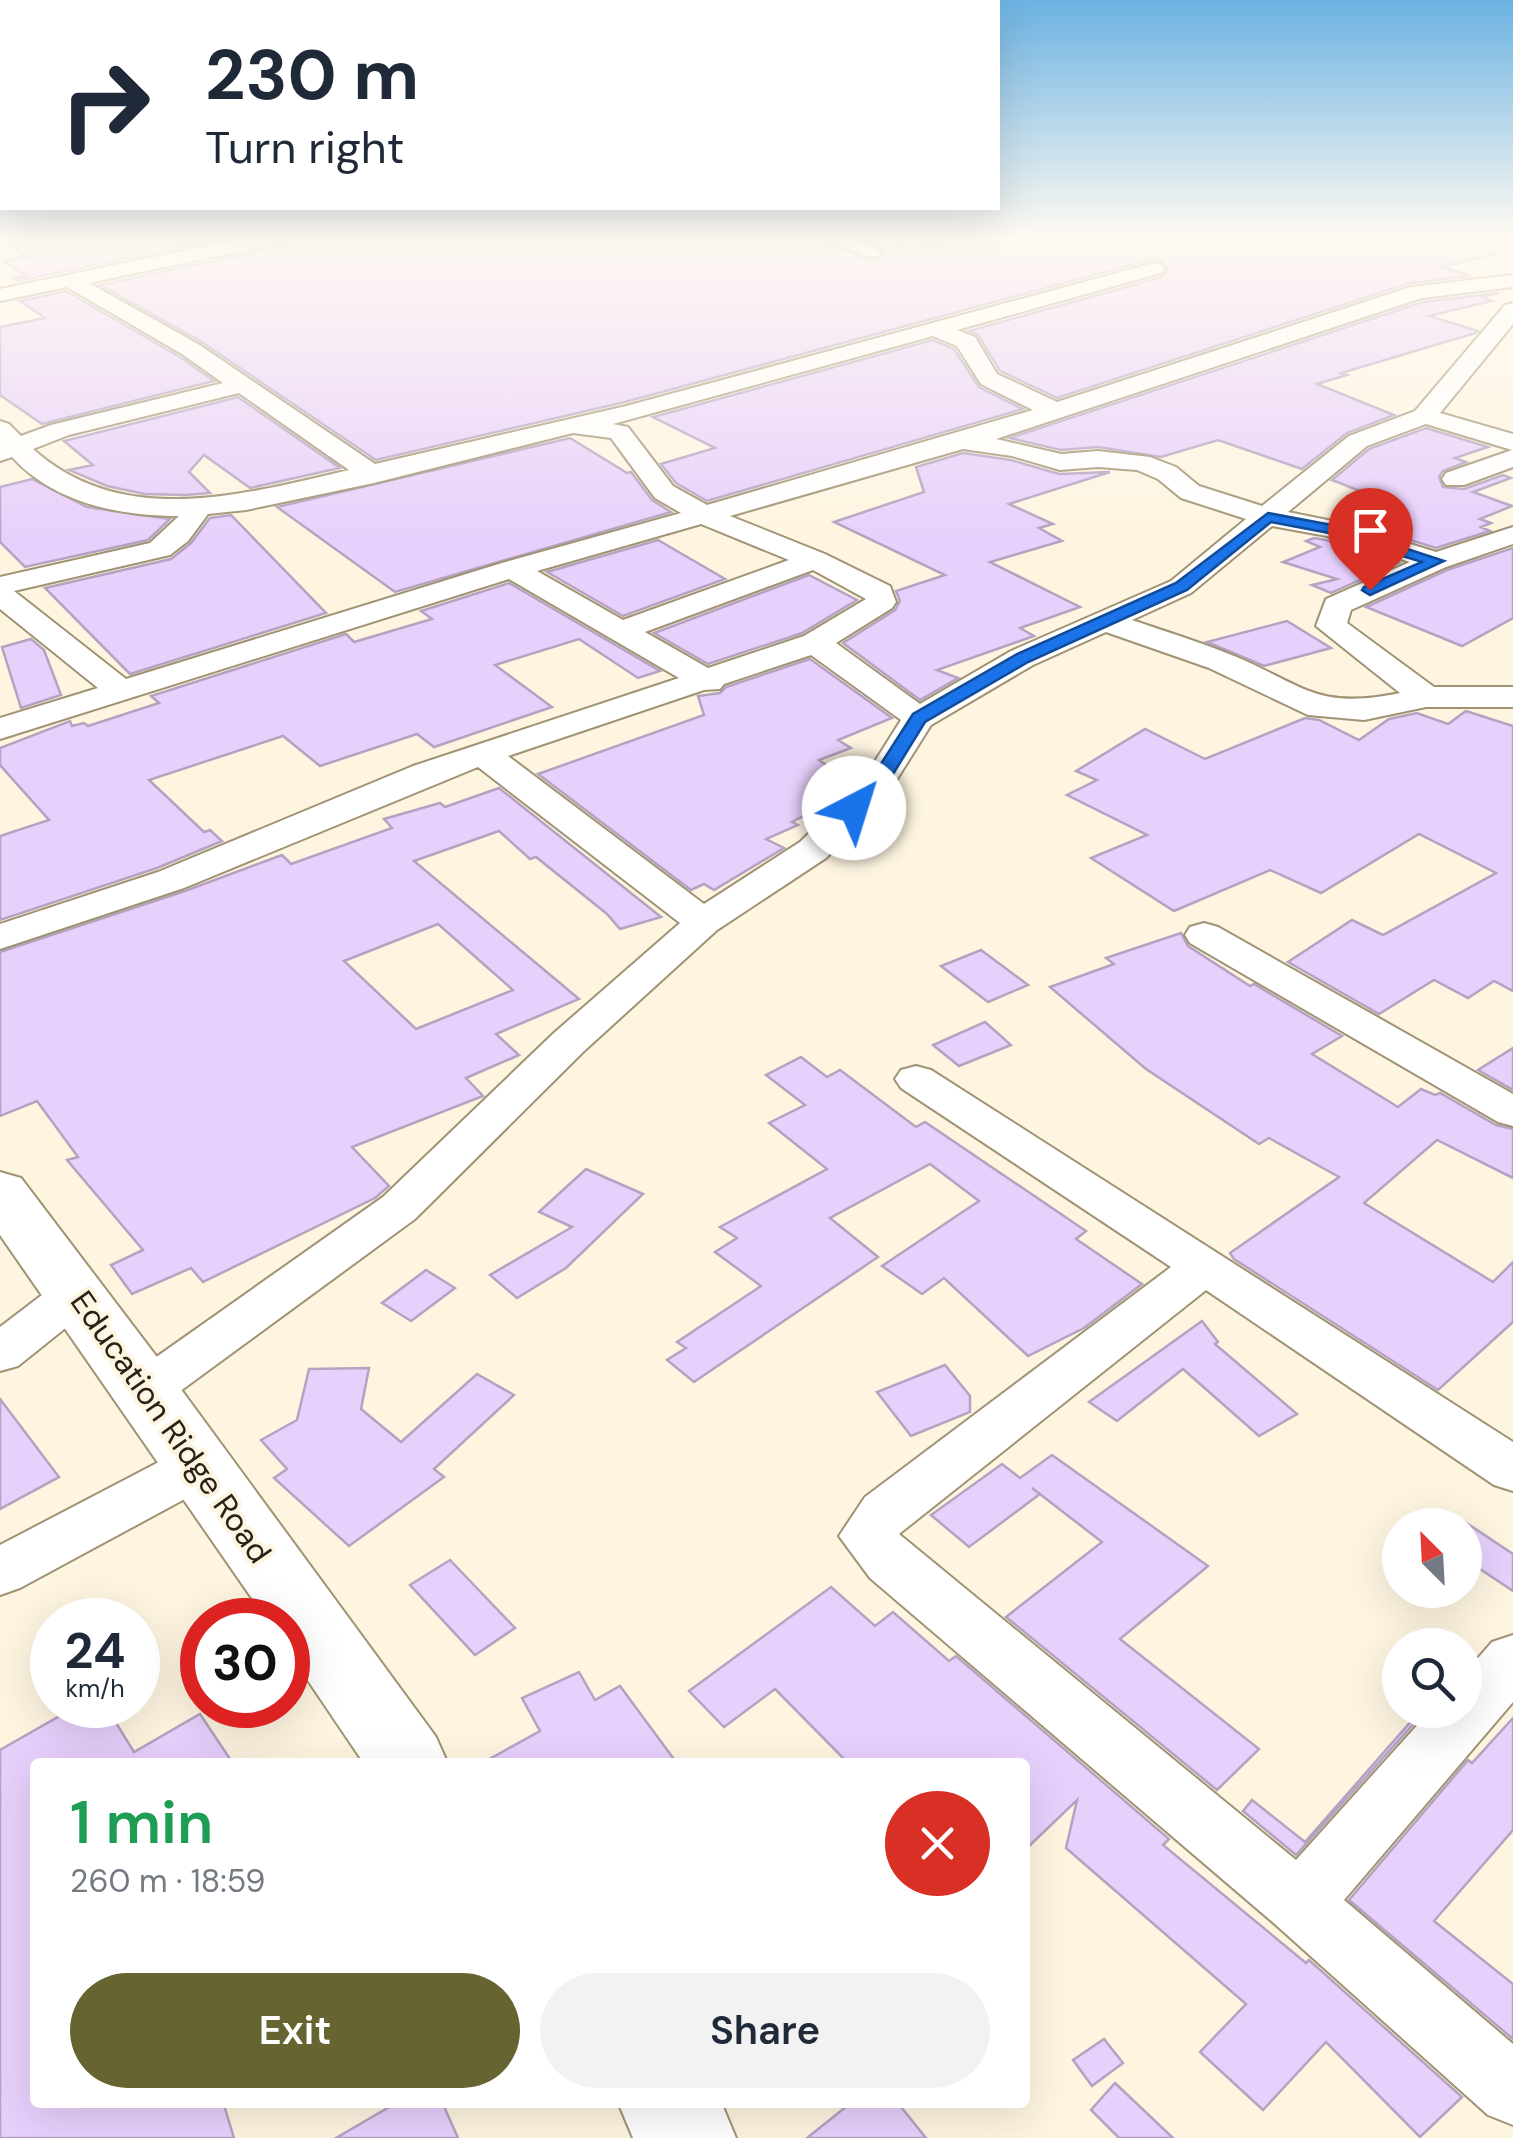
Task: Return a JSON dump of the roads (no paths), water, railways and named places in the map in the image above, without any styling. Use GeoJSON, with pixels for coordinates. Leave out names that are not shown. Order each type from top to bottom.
{"type":"FeatureCollection","features":[{"type":"Feature","properties":{"kind":"main road","name":"Education Ridge Road"},"geometry":{"type":"LineString","coordinates":[[0,1192],[146,1390],[405,1758]]}},
{"type":"Feature","properties":{"kind":"main road"},"geometry":{"type":"LineString","coordinates":[[668,2108],[690,2138]]}},
{"type":"Feature","properties":{"kind":"street"},"geometry":{"type":"LineString","coordinates":[[169,337],[374,475]]}},
{"type":"Feature","properties":{"kind":"street"},"geometry":{"type":"LineString","coordinates":[[5,443],[90,498],[130,508],[199,508],[374,475],[574,426],[625,422],[914,337]]}},
{"type":"Feature","properties":{"kind":"street"},"geometry":{"type":"LineString","coordinates":[[954,337],[967,342],[974,368],[991,382],[1052,410]]}},
{"type":"Feature","properties":{"kind":"street"},"geometry":{"type":"LineString","coordinates":[[0,728],[512,569],[708,517],[961,442],[1052,410],[1197,368],[1276,337]]}},
{"type":"Feature","properties":{"kind":"street"},"geometry":{"type":"LineString","coordinates":[[146,1390],[399,1208],[568,1042],[702,922],[813,850],[875,788],[919,718],[1022,658],[1181,587],[1358,442],[1424,416],[1491,337]]}},
{"type":"Feature","properties":{"kind":"street"},"geometry":{"type":"LineString","coordinates":[[5,443],[243,385]]}},
{"type":"Feature","properties":{"kind":"street"},"geometry":{"type":"LineString","coordinates":[[1424,416],[1513,443]]}},
{"type":"Feature","properties":{"kind":"street"},"geometry":{"type":"LineString","coordinates":[[0,936],[171,880],[482,753],[710,682],[815,643],[881,602],[880,592],[815,560],[708,517],[664,492],[625,422]]}},
{"type":"Feature","properties":{"kind":"street"},"geometry":{"type":"LineString","coordinates":[[961,442],[1014,449],[1060,462],[1098,459],[1142,463],[1168,473],[1190,492],[1268,517],[1332,529],[1436,561]]}},
{"type":"Feature","properties":{"kind":"street"},"geometry":{"type":"LineString","coordinates":[[1456,480],[1513,458]]}},
{"type":"Feature","properties":{"kind":"street"},"geometry":{"type":"LineString","coordinates":[[0,586],[160,548],[178,535],[199,508]]}},
{"type":"Feature","properties":{"kind":"street"},"geometry":{"type":"LineString","coordinates":[[1426,697],[1331,626],[1336,605],[1436,561],[1513,535]]}},
{"type":"Feature","properties":{"kind":"street"},"geometry":{"type":"LineString","coordinates":[[623,630],[815,560]]}},
{"type":"Feature","properties":{"kind":"street"},"geometry":{"type":"LineString","coordinates":[[512,569],[710,682]]}},
{"type":"Feature","properties":{"kind":"street"},"geometry":{"type":"LineString","coordinates":[[0,595],[75,650],[120,691]]}},
{"type":"Feature","properties":{"kind":"street"},"geometry":{"type":"LineString","coordinates":[[1108,622],[1220,661],[1308,705],[1364,710],[1426,697],[1513,697]]}},
{"type":"Feature","properties":{"kind":"street"},"geometry":{"type":"LineString","coordinates":[[815,643],[919,718]]}},
{"type":"Feature","properties":{"kind":"street"},"geometry":{"type":"LineString","coordinates":[[482,753],[702,922]]}},
{"type":"Feature","properties":{"kind":"street"},"geometry":{"type":"LineString","coordinates":[[1204,935],[1513,1112]]}},
{"type":"Feature","properties":{"kind":"street"},"geometry":{"type":"LineString","coordinates":[[916,1079],[1423,1406],[1513,1470]]}},
{"type":"Feature","properties":{"kind":"street"},"geometry":{"type":"LineString","coordinates":[[1205,1266],[884,1512],[867,1536],[890,1562],[1300,1903],[1513,2090]]}},
{"type":"Feature","properties":{"kind":"street"},"geometry":{"type":"LineString","coordinates":[[0,1354],[76,1294]]}},
{"type":"Feature","properties":{"kind":"street"},"geometry":{"type":"LineString","coordinates":[[0,1572],[199,1466]]}},
{"type":"Feature","properties":{"kind":"street"},"geometry":{"type":"LineString","coordinates":[[1300,1903],[1513,1660]]}}]}
